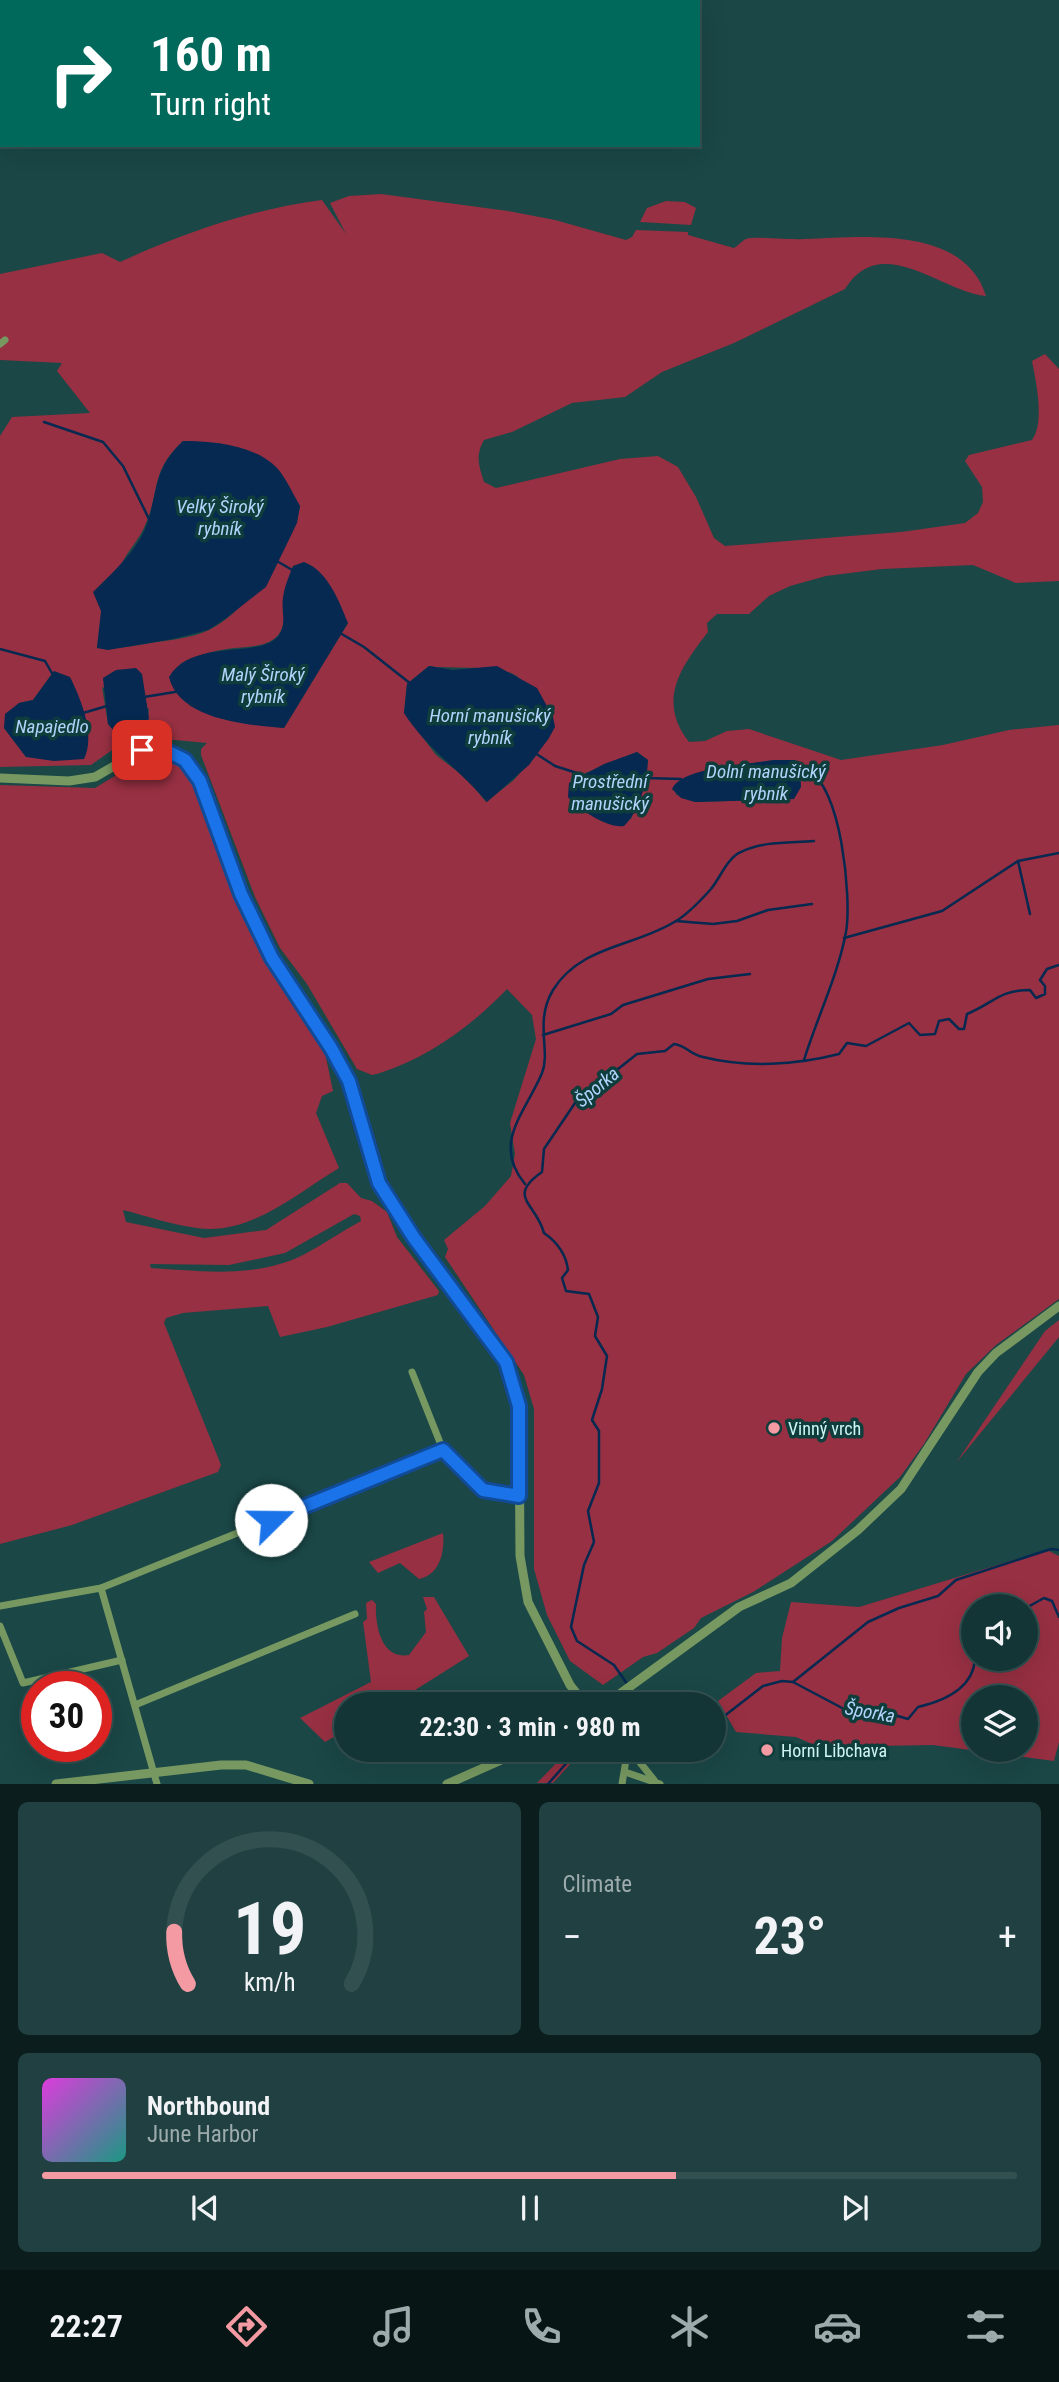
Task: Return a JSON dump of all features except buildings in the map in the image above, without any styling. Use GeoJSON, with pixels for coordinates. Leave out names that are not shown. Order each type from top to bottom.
{"type":"FeatureCollection","features":[{"type":"Feature","properties":{"kind":"street"},"geometry":{"type":"LineString","coordinates":[[0,778],[69,781],[95,777],[142,750],[167,751],[185,760],[200,781],[241,894],[272,958],[331,1048],[349,1081],[379,1183],[397,1214],[506,1362],[519,1406],[520,1556],[528,1602],[576,1692]]}},
{"type":"Feature","properties":{"kind":"street"},"geometry":{"type":"LineString","coordinates":[[625,1692],[738,1607],[791,1583],[858,1530],[901,1489],[978,1372],[996,1353],[1059,1306]]}},
{"type":"Feature","properties":{"kind":"street"},"geometry":{"type":"LineString","coordinates":[[412,1372],[443,1450],[483,1490],[519,1496]]}},
{"type":"Feature","properties":{"kind":"street"},"geometry":{"type":"LineString","coordinates":[[0,1606],[101,1588],[443,1450]]}},
{"type":"Feature","properties":{"kind":"street"},"geometry":{"type":"LineString","coordinates":[[101,1588],[157,1783]]}},
{"type":"Feature","properties":{"kind":"street"},"geometry":{"type":"LineString","coordinates":[[135,1705],[355,1614]]}},
{"type":"Feature","properties":{"kind":"street"},"geometry":{"type":"LineString","coordinates":[[0,1626],[23,1683],[122,1660]]}},
{"type":"Feature","properties":{"kind":"street"},"geometry":{"type":"LineString","coordinates":[[447,1783],[496,1762]]}},
{"type":"Feature","properties":{"kind":"street"},"geometry":{"type":"LineString","coordinates":[[622,1783],[626,1762]]}},
{"type":"Feature","properties":{"kind":"street"},"geometry":{"type":"LineString","coordinates":[[640,1762],[657,1782]]}},
{"type":"Feature","properties":{"kind":"street"},"geometry":{"type":"LineString","coordinates":[[56,1783],[246,1765],[309,1783]]}},
{"type":"Feature","properties":{"kind":"street"},"geometry":{"type":"LineString","coordinates":[[625,1772],[657,1782]]}},
{"type":"Feature","properties":{"kind":"shaded area"},"geometry":{"type":"Polygon","coordinates":[[[381,194],[508,211],[555,220],[626,240],[632,237],[636,230],[688,232],[688,235],[734,248],[746,239],[757,238],[882,237],[934,246],[957,257],[974,273],[986,296],[968,292],[912,269],[893,264],[876,265],[860,272],[845,289],[734,343],[662,372],[625,397],[572,403],[512,432],[484,440],[481,446],[479,461],[484,482],[496,488],[620,459],[658,456],[678,467],[696,497],[714,538],[725,546],[901,532],[965,523],[978,513],[983,502],[982,487],[965,461],[969,455],[1032,440],[1039,413],[1032,361],[1045,354],[1059,369],[1059,581],[1016,583],[973,565],[882,569],[826,576],[790,586],[769,596],[749,614],[717,614],[707,623],[708,632],[681,672],[674,699],[679,727],[689,742],[705,741],[727,731],[749,729],[841,760],[943,745],[1009,730],[1059,725],[1059,1299],[996,1345],[966,1374],[924,1444],[900,1477],[832,1541],[753,1592],[701,1618],[694,1628],[657,1653],[643,1657],[603,1685],[570,1661],[547,1615],[534,1569],[534,1409],[524,1375],[445,1257],[448,1249],[444,1240],[485,1206],[511,1176],[515,1154],[510,1123],[536,1039],[532,1015],[507,989],[479,1016],[433,1049],[380,1073],[372,1075],[357,1069],[307,984],[280,948],[255,897],[201,755],[201,749],[207,743],[132,736],[91,765],[0,767],[0,436],[12,417],[90,413],[57,371],[62,363],[0,360],[0,274],[102,253],[120,262],[168,241],[244,216],[322,200],[346,234],[330,203],[349,196],[381,194]],[[183,441],[161,471],[143,529],[112,585],[102,615],[97,648],[122,648],[186,637],[202,633],[224,621],[266,576],[296,523],[300,506],[277,468],[226,445],[183,441]],[[284,620],[277,637],[263,644],[215,651],[180,664],[190,706],[218,716],[284,728],[348,623],[284,620]],[[429,666],[407,684],[404,713],[436,755],[467,779],[486,802],[514,780],[549,738],[525,685],[513,674],[503,671],[429,666]],[[54,671],[33,700],[19,703],[4,728],[26,757],[54,671]],[[102,687],[108,724],[114,731],[147,723],[149,709],[102,687]],[[637,752],[578,776],[575,805],[612,824],[631,819],[644,785],[648,760],[637,752]],[[774,760],[706,770],[675,794],[695,802],[794,799],[774,760]]]}},
{"type":"Feature","properties":{"kind":"shaded area"},"geometry":{"type":"Polygon","coordinates":[[[666,201],[685,202],[696,208],[691,225],[640,222],[647,208],[666,201]]]}},
{"type":"Feature","properties":{"kind":"shaded area"},"geometry":{"type":"Polygon","coordinates":[[[159,756],[176,762],[185,768],[197,783],[254,938],[324,1048],[333,1091],[322,1096],[316,1113],[339,1168],[290,1200],[236,1226],[197,1228],[123,1210],[126,1222],[204,1238],[266,1230],[340,1183],[347,1183],[361,1198],[372,1201],[387,1212],[397,1237],[439,1291],[438,1295],[327,1327],[280,1337],[268,1306],[183,1313],[166,1318],[164,1323],[221,1465],[218,1472],[72,1525],[0,1544],[0,785],[95,788],[141,760],[159,756]],[[354,1214],[285,1253],[229,1265],[150,1264],[151,1268],[230,1272],[268,1267],[305,1254],[361,1221],[360,1216],[354,1214]]]}},
{"type":"Feature","properties":{"kind":"shaded area"},"geometry":{"type":"Polygon","coordinates":[[[1059,1320],[1059,1337],[956,1463],[1045,1331],[1059,1320]]]}},
{"type":"Feature","properties":{"kind":"shaded area"},"geometry":{"type":"Polygon","coordinates":[[[443,1533],[440,1561],[426,1577],[419,1579],[400,1563],[378,1573],[369,1562],[443,1533]]]}},
{"type":"Feature","properties":{"kind":"shaded area"},"geometry":{"type":"Polygon","coordinates":[[[1047,1550],[1059,1556],[1059,1742],[1054,1761],[1038,1759],[1038,1685],[961,1685],[961,1749],[933,1745],[819,1747],[796,1737],[736,1732],[726,1715],[726,1695],[756,1673],[780,1671],[782,1638],[791,1602],[859,1607],[1047,1550]]]}},
{"type":"Feature","properties":{"kind":"shaded area"},"geometry":{"type":"Polygon","coordinates":[[[423,1597],[434,1597],[469,1656],[412,1692],[351,1692],[371,1682],[363,1622],[367,1619],[366,1603],[372,1600],[376,1604],[381,1638],[391,1652],[399,1655],[409,1655],[426,1632],[424,1612],[427,1609],[423,1597]]]}},
{"type":"Feature","properties":{"kind":"shaded area"},"geometry":{"type":"Polygon","coordinates":[[[334,1701],[334,1737],[325,1742],[300,1718],[334,1701]]]}},
{"type":"Feature","properties":{"kind":"shaded area"},"geometry":{"type":"Polygon","coordinates":[[[557,1762],[572,1762],[553,1783],[537,1783],[557,1762]]]}},
{"type":"Feature","properties":{"kind":"water","name":"Velký Široký rybník"},"geometry":{"type":"Polygon","coordinates":[[[183,441],[233,446],[268,460],[280,472],[300,506],[297,523],[266,587],[208,630],[108,650],[97,648],[101,611],[93,592],[140,539],[151,512],[164,465],[183,441]]]}},
{"type":"Feature","properties":{"kind":"water","name":"Malý Široký rybník"},"geometry":{"type":"Polygon","coordinates":[[[304,562],[326,579],[348,623],[284,728],[234,722],[200,711],[186,703],[175,691],[169,677],[180,665],[194,657],[258,646],[279,635],[283,626],[283,598],[287,582],[293,566],[304,562]]]}},
{"type":"Feature","properties":{"kind":"water","name":"Horní manušický rybník"},"geometry":{"type":"Polygon","coordinates":[[[429,666],[453,670],[497,666],[537,688],[553,717],[555,727],[529,765],[487,802],[422,737],[404,713],[407,684],[429,666]]]}},
{"type":"Feature","properties":{"kind":"water"},"geometry":{"type":"Polygon","coordinates":[[[136,668],[142,674],[149,718],[147,723],[114,731],[108,724],[103,678],[116,670],[136,668]]]}},
{"type":"Feature","properties":{"kind":"water","name":"Napajedlo"},"geometry":{"type":"Polygon","coordinates":[[[54,671],[70,677],[79,696],[88,729],[84,759],[54,761],[26,757],[4,728],[5,714],[19,703],[33,700],[54,671]]]}},
{"type":"Feature","properties":{"kind":"water","name":"Prostřední manušický"},"geometry":{"type":"Polygon","coordinates":[[[637,752],[648,760],[646,777],[638,804],[624,826],[610,824],[594,817],[568,797],[569,783],[604,764],[637,752]]]}},
{"type":"Feature","properties":{"kind":"water","name":"Dolní manušický rybník"},"geometry":{"type":"Polygon","coordinates":[[[774,760],[795,760],[800,765],[801,787],[794,799],[695,802],[681,798],[672,789],[678,782],[702,771],[774,760]]]}},
{"type":"Feature","properties":{"kind":"waterway"},"geometry":{"type":"LineString","coordinates":[[44,422],[103,442],[123,466],[150,521]]}},
{"type":"Feature","properties":{"kind":"waterway"},"geometry":{"type":"LineString","coordinates":[[275,560],[294,571]]}},
{"type":"Feature","properties":{"kind":"waterway"},"geometry":{"type":"LineString","coordinates":[[340,633],[364,647],[411,684]]}},
{"type":"Feature","properties":{"kind":"waterway"},"geometry":{"type":"LineString","coordinates":[[0,649],[45,661],[53,675]]}},
{"type":"Feature","properties":{"kind":"waterway"},"geometry":{"type":"LineString","coordinates":[[144,697],[175,692]]}},
{"type":"Feature","properties":{"kind":"waterway"},"geometry":{"type":"LineString","coordinates":[[83,713],[107,706]]}},
{"type":"Feature","properties":{"kind":"waterway"},"geometry":{"type":"LineString","coordinates":[[535,753],[555,766],[583,775]]}},
{"type":"Feature","properties":{"kind":"waterway"},"geometry":{"type":"LineString","coordinates":[[801,773],[807,771],[819,780],[828,797],[842,844],[847,895],[846,932],[842,948],[804,1060]]}},
{"type":"Feature","properties":{"kind":"waterway"},"geometry":{"type":"LineString","coordinates":[[645,778],[681,779]]}},
{"type":"Feature","properties":{"kind":"waterway"},"geometry":{"type":"LineString","coordinates":[[525,1184],[515,1169],[511,1141],[521,1114],[542,1073],[547,1002],[565,975],[593,955],[660,930],[681,918],[707,893],[728,863],[741,852],[767,844],[814,841]]}},
{"type":"Feature","properties":{"kind":"waterway"},"geometry":{"type":"LineString","coordinates":[[844,938],[942,911],[1018,861],[1059,853]]}},
{"type":"Feature","properties":{"kind":"waterway"},"geometry":{"type":"LineString","coordinates":[[1018,861],[1030,914]]}},
{"type":"Feature","properties":{"kind":"waterway"},"geometry":{"type":"LineString","coordinates":[[676,921],[713,924],[737,921],[768,910],[812,904]]}},
{"type":"Feature","properties":{"kind":"waterway","name":"Šporka"},"geometry":{"type":"LineString","coordinates":[[633,1692],[614,1665],[577,1641],[571,1627],[584,1565],[594,1542],[588,1511],[599,1483],[599,1431],[592,1420],[602,1389],[607,1356],[595,1336],[598,1317],[589,1294],[566,1291],[562,1278],[568,1270],[563,1254],[557,1244],[544,1233],[526,1201],[526,1188],[542,1172],[544,1149],[575,1103],[637,1054],[665,1051],[674,1044],[699,1056],[736,1063],[788,1063],[839,1054],[847,1043],[866,1046],[909,1023],[920,1035],[935,1034],[939,1021],[949,1019],[959,1029],[964,1029],[967,1014],[1004,995],[1030,990],[1036,998],[1045,994],[1045,986],[1040,980],[1047,969],[1059,965]]}},
{"type":"Feature","properties":{"kind":"waterway"},"geometry":{"type":"LineString","coordinates":[[543,1035],[611,1014],[623,1005],[708,979],[750,974]]}},
{"type":"Feature","properties":{"kind":"waterway"},"geometry":{"type":"LineString","coordinates":[[793,1682],[868,1622],[899,1608],[938,1596],[956,1580],[1051,1549],[1059,1550]]}},
{"type":"Feature","properties":{"kind":"waterway","name":"Šporka"},"geometry":{"type":"LineString","coordinates":[[1038,1601],[1044,1598],[1052,1601],[1059,1617]]}},
{"type":"Feature","properties":{"kind":"waterway","name":"Šporka"},"geometry":{"type":"LineString","coordinates":[[726,1715],[763,1686],[782,1681],[793,1682],[844,1709],[859,1713],[874,1709],[908,1719],[918,1707],[956,1692],[972,1671]]}},
{"type":"Feature","properties":{"kind":"waterway"},"geometry":{"type":"LineString","coordinates":[[548,1784],[567,1762]]}},
{"type":"Feature","properties":{"kind":"place","name":"Vinný vrch"},"geometry":{"type":"Point","coordinates":[774,1428]}},
{"type":"Feature","properties":{"kind":"place","name":"Horní Libchava"},"geometry":{"type":"Point","coordinates":[767,1750]}},
{"type":"Feature","properties":{"kind":"route"},"geometry":{"type":"LineString","coordinates":[[142,750],[167,751],[185,760],[200,781],[241,894],[272,958],[331,1048],[349,1081],[379,1183],[414,1238],[506,1362],[519,1406],[519,1496],[483,1490],[443,1450],[271,1520]]}}]}
